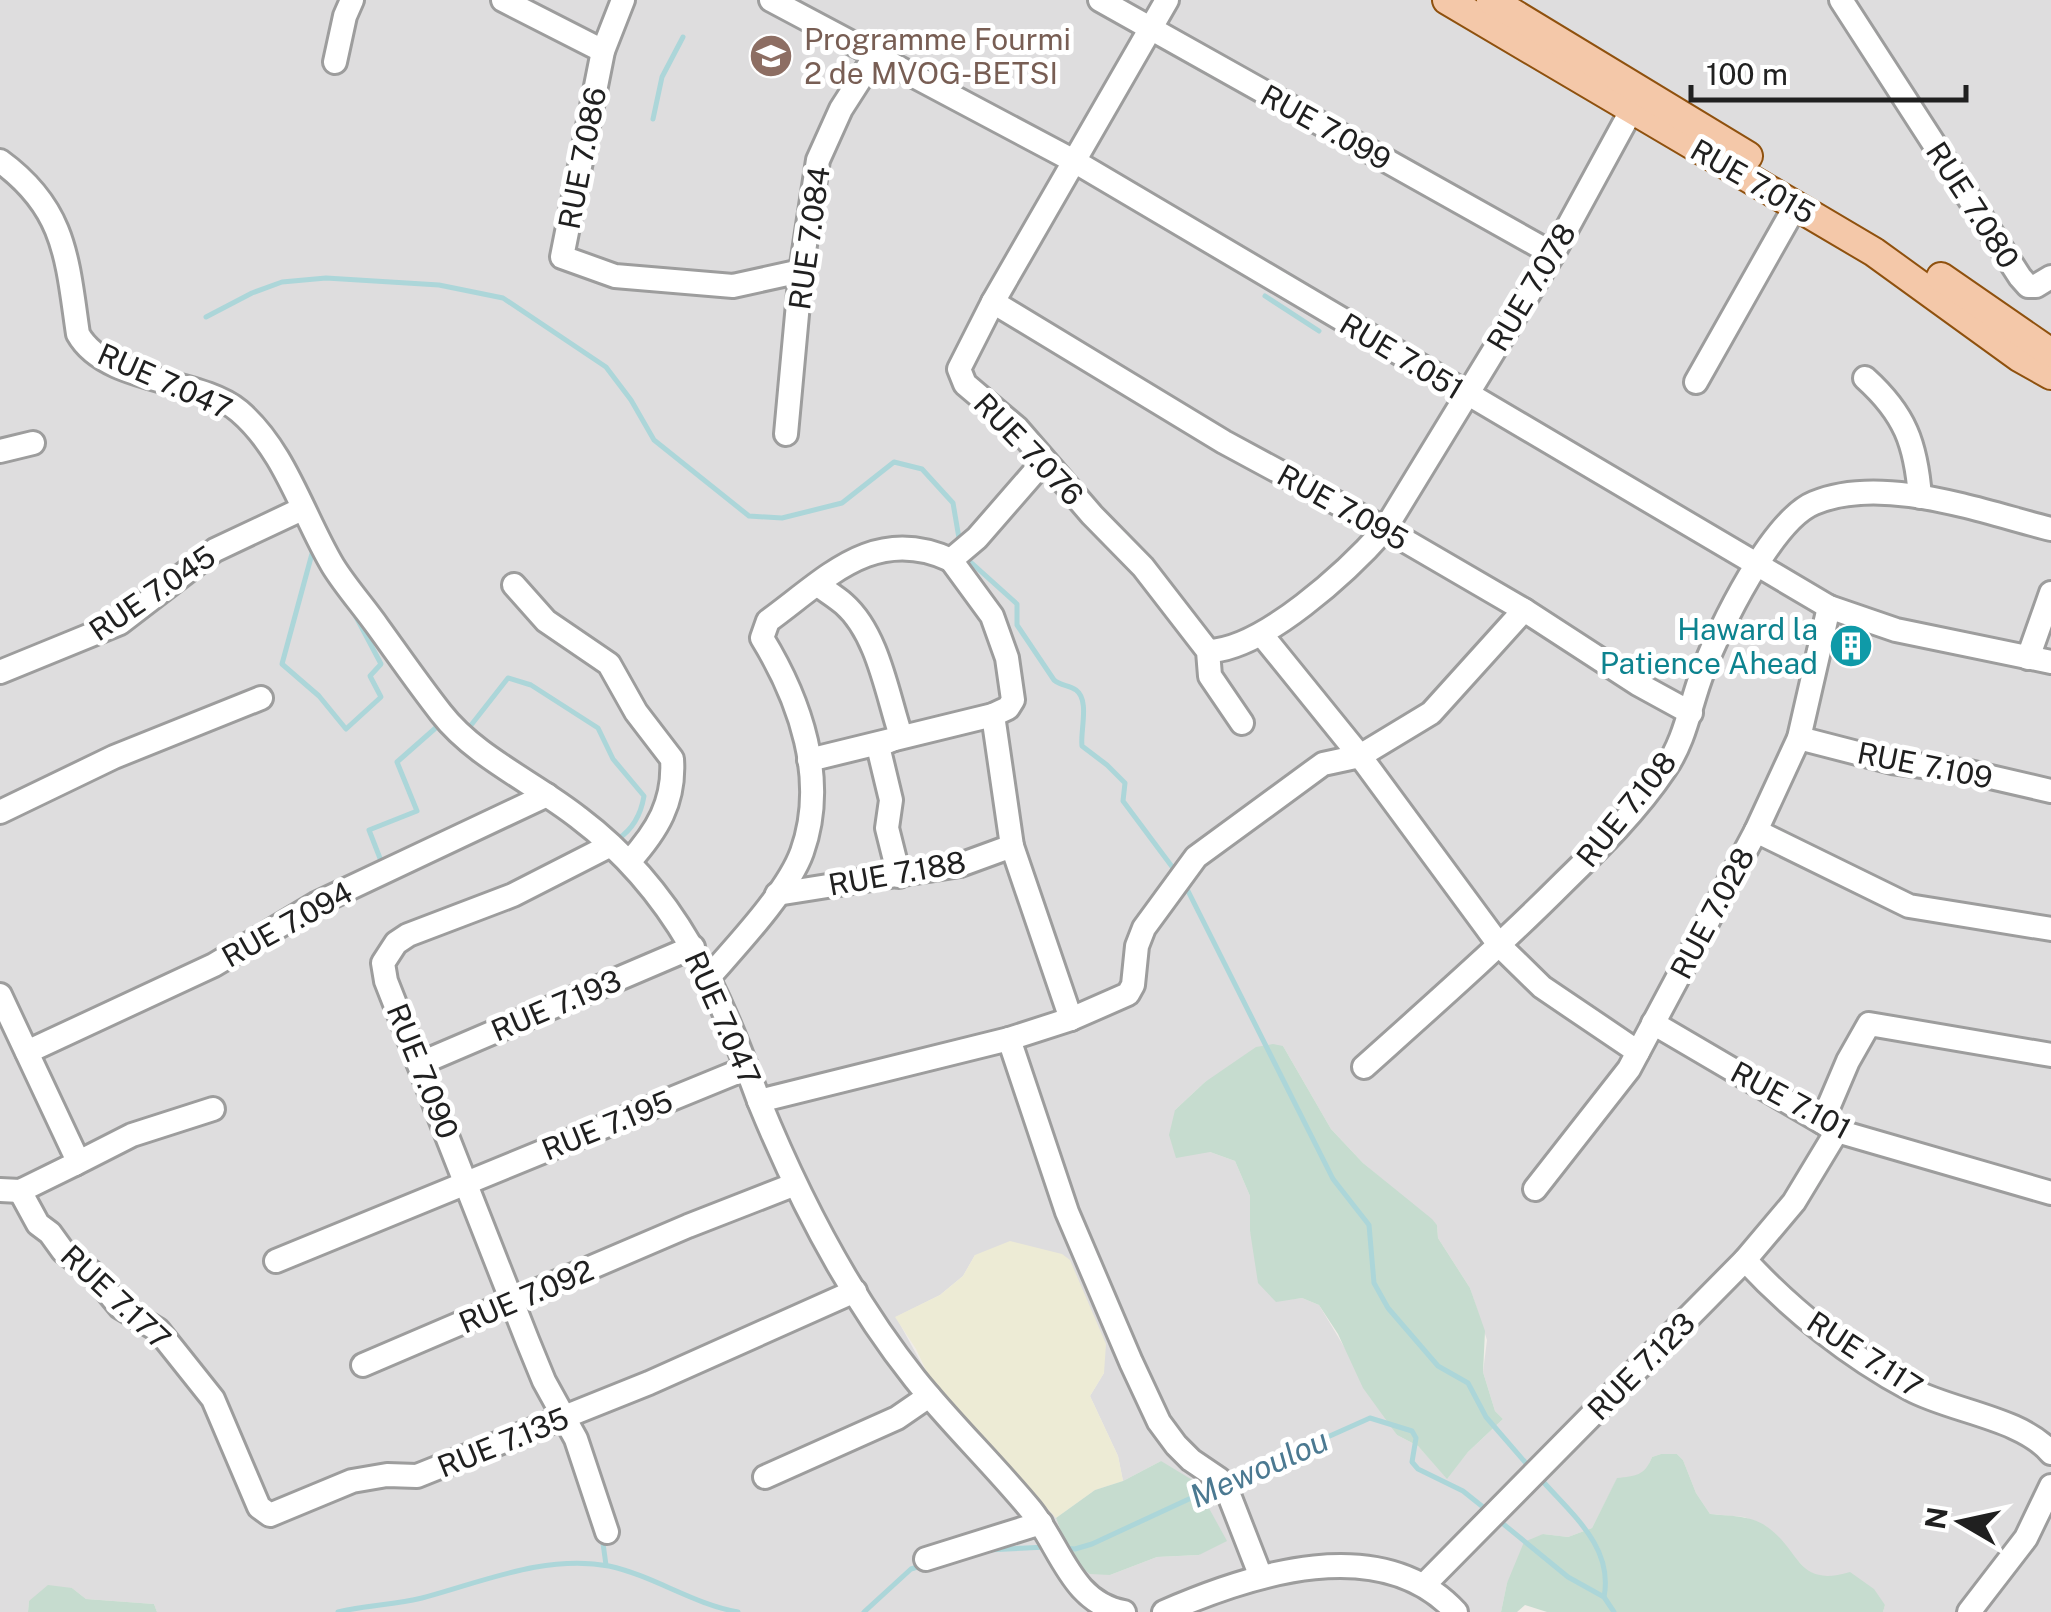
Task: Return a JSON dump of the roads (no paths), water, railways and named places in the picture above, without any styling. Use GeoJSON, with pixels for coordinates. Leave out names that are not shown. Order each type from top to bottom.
{"type":"FeatureCollection","features":[{"type":"Feature","properties":{"kind":"main road","name":"RUE 7.015"},"geometry":{"type":"LineString","coordinates":[[1446,0],[1874,252],[2051,376]]}},
{"type":"Feature","properties":{"kind":"main road","name":"RUE 7.015"},"geometry":{"type":"LineString","coordinates":[[1491,0],[1884,238],[2051,353]]}},
{"type":"Feature","properties":{"kind":"street"},"geometry":{"type":"LineString","coordinates":[[335,62],[344,16],[352,0]]}},
{"type":"Feature","properties":{"kind":"street"},"geometry":{"type":"LineString","coordinates":[[503,0],[603,51]]}},
{"type":"Feature","properties":{"kind":"street","name":"RUE 7.086"},"geometry":{"type":"LineString","coordinates":[[623,0],[603,51],[562,257],[615,276],[733,286],[801,271]]}},
{"type":"Feature","properties":{"kind":"street","name":"RUE 7.051"},"geometry":{"type":"LineString","coordinates":[[772,0],[1074,162],[1828,608],[1896,630],[2040,660]]}},
{"type":"Feature","properties":{"kind":"street","name":"RUE 7.099"},"geometry":{"type":"LineString","coordinates":[[1100,0],[1553,254]]}},
{"type":"Feature","properties":{"kind":"street","name":"RUE 7.076"},"geometry":{"type":"LineString","coordinates":[[1168,0],[961,360],[961,378],[1017,428],[1143,567],[1208,652],[1210,676],[1242,723]]}},
{"type":"Feature","properties":{"kind":"street","name":"RUE 7.080"},"geometry":{"type":"LineString","coordinates":[[1841,0],[2020,277],[2028,286],[2051,277]]}},
{"type":"Feature","properties":{"kind":"street","name":"RUE 7.084"},"geometry":{"type":"LineString","coordinates":[[786,434],[801,271],[818,160],[841,109],[875,56]]}},
{"type":"Feature","properties":{"kind":"street","name":"RUE 7.078"},"geometry":{"type":"LineString","coordinates":[[1208,652],[1224,651],[1262,636],[1362,555],[1385,529],[1553,254],[1631,111]]}},
{"type":"Feature","properties":{"kind":"street","name":"RUE 7.047"},"geometry":{"type":"LineString","coordinates":[[0,161],[17,173],[48,207],[63,242],[78,334],[84,345],[106,361],[219,400],[237,410],[262,434],[335,569],[462,738],[583,820],[629,862],[666,904],[710,976],[759,1101],[1009,1039],[1072,1019],[1128,994],[1144,928],[1196,857],[1322,764],[1360,756],[1431,713],[1524,610]]}},
{"type":"Feature","properties":{"kind":"street"},"geometry":{"type":"LineString","coordinates":[[1696,382],[1796,204]]}},
{"type":"Feature","properties":{"kind":"street","name":"RUE 7.095"},"geometry":{"type":"LineString","coordinates":[[993,302],[1224,442],[1524,610],[1638,684],[1691,713]]}},
{"type":"Feature","properties":{"kind":"street"},"geometry":{"type":"LineString","coordinates":[[1865,378],[1886,397],[1910,434],[1918,465],[1920,497]]}},
{"type":"Feature","properties":{"kind":"street"},"geometry":{"type":"LineString","coordinates":[[0,451],[33,442]]}},
{"type":"Feature","properties":{"kind":"street"},"geometry":{"type":"LineString","coordinates":[[950,560],[977,538],[1044,460]]}},
{"type":"Feature","properties":{"kind":"street","name":"RUE 7.108"},"geometry":{"type":"LineString","coordinates":[[1364,1067],[1500,946],[1630,814],[1666,769],[1691,713],[1704,668],[1757,566],[1779,533],[1812,504],[1883,493],[1920,497],[2051,529]]}},
{"type":"Feature","properties":{"kind":"street","name":"RUE 7.045"},"geometry":{"type":"LineString","coordinates":[[0,672],[120,623],[215,550],[302,509]]}},
{"type":"Feature","properties":{"kind":"street"},"geometry":{"type":"LineString","coordinates":[[710,976],[777,894],[802,854],[809,825],[810,760],[792,692],[762,638],[768,620],[868,552],[905,549],[936,553],[950,560],[992,616],[1007,658],[1013,700],[1008,708],[810,760]]}},
{"type":"Feature","properties":{"kind":"street"},"geometry":{"type":"LineString","coordinates":[[514,585],[546,621],[609,664],[636,712],[672,760],[669,804],[650,839],[629,862]]}},
{"type":"Feature","properties":{"kind":"street"},"geometry":{"type":"LineString","coordinates":[[818,585],[846,605],[861,626],[874,652],[901,736]]}},
{"type":"Feature","properties":{"kind":"street"},"geometry":{"type":"LineString","coordinates":[[2040,660],[2051,593]]}},
{"type":"Feature","properties":{"kind":"street","name":"RUE 7.028"},"geometry":{"type":"LineString","coordinates":[[1535,1189],[1629,1069],[1756,831],[1799,738],[1828,608]]}},
{"type":"Feature","properties":{"kind":"street"},"geometry":{"type":"LineString","coordinates":[[1262,636],[1360,756],[1500,946],[1542,987],[1638,1052]]}},
{"type":"Feature","properties":{"kind":"street"},"geometry":{"type":"LineString","coordinates":[[0,812],[114,757],[261,698]]}},
{"type":"Feature","properties":{"kind":"street"},"geometry":{"type":"LineString","coordinates":[[993,715],[1012,846],[1072,1019]]}},
{"type":"Feature","properties":{"kind":"street"},"geometry":{"type":"LineString","coordinates":[[899,876],[887,828],[890,800],[878,746],[901,736]]}},
{"type":"Feature","properties":{"kind":"street","name":"RUE 7.109"},"geometry":{"type":"LineString","coordinates":[[1799,738],[1892,762],[1969,772],[2051,791]]}},
{"type":"Feature","properties":{"kind":"street","name":"RUE 7.094"},"geometry":{"type":"LineString","coordinates":[[27,1052],[214,965],[316,904],[548,795]]}},
{"type":"Feature","properties":{"kind":"street"},"geometry":{"type":"LineString","coordinates":[[1756,831],[1909,906],[2051,929]]}},
{"type":"Feature","properties":{"kind":"street","name":"RUE 7.090"},"geometry":{"type":"LineString","coordinates":[[607,1532],[576,1439],[544,1380],[386,981],[383,963],[396,943],[408,935],[550,878],[609,846]]}},
{"type":"Feature","properties":{"kind":"street","name":"RUE 7.188"},"geometry":{"type":"LineString","coordinates":[[777,894],[960,866],[1012,846]]}},
{"type":"Feature","properties":{"kind":"street","name":"RUE 7.193"},"geometry":{"type":"LineString","coordinates":[[419,1064],[693,947]]}},
{"type":"Feature","properties":{"kind":"street"},"geometry":{"type":"LineString","coordinates":[[0,995],[76,1151],[75,1164]]}},
{"type":"Feature","properties":{"kind":"street","name":"RUE 7.101"},"geometry":{"type":"LineString","coordinates":[[1653,1023],[1830,1126],[2051,1193]]}},
{"type":"Feature","properties":{"kind":"street","name":"RUE 7.123"},"geometry":{"type":"LineString","coordinates":[[1424,1585],[1745,1260],[1794,1202],[1830,1126],[1848,1061],[1869,1024],[2051,1056]]}},
{"type":"Feature","properties":{"kind":"street"},"geometry":{"type":"LineString","coordinates":[[1009,1039],[1067,1212],[1131,1362],[1160,1422],[1176,1445],[1218,1479],[1229,1495],[1261,1577]]}},
{"type":"Feature","properties":{"kind":"street","name":"RUE 7.195"},"geometry":{"type":"LineString","coordinates":[[276,1261],[746,1068]]}},
{"type":"Feature","properties":{"kind":"street"},"geometry":{"type":"LineString","coordinates":[[759,1101],[793,1185],[855,1291],[929,1396],[1041,1523],[1086,1596],[1107,1609],[1124,1612]]}},
{"type":"Feature","properties":{"kind":"street"},"geometry":{"type":"LineString","coordinates":[[10,1191],[132,1135],[213,1109]]}},
{"type":"Feature","properties":{"kind":"street","name":"RUE 7.092"},"geometry":{"type":"LineString","coordinates":[[363,1364],[793,1185]]}},
{"type":"Feature","properties":{"kind":"street","name":"RUE 7.177"},"geometry":{"type":"LineString","coordinates":[[10,1191],[120,1307],[158,1330],[212,1399],[263,1512]]}},
{"type":"Feature","properties":{"kind":"street","name":"RUE 7.117"},"geometry":{"type":"LineString","coordinates":[[1745,1260],[1774,1292],[1883,1372],[1912,1390],[2044,1444],[2051,1452]]}},
{"type":"Feature","properties":{"kind":"street","name":"RUE 7.135"},"geometry":{"type":"LineString","coordinates":[[263,1512],[278,1514],[370,1477],[416,1476],[563,1418],[855,1291]]}},
{"type":"Feature","properties":{"kind":"street"},"geometry":{"type":"LineString","coordinates":[[764,1477],[896,1418],[929,1396]]}},
{"type":"Feature","properties":{"kind":"street"},"geometry":{"type":"LineString","coordinates":[[1969,1612],[2026,1538],[2051,1486]]}},
{"type":"Feature","properties":{"kind":"street"},"geometry":{"type":"LineString","coordinates":[[926,1559],[1041,1523]]}},
{"type":"Feature","properties":{"kind":"street"},"geometry":{"type":"LineString","coordinates":[[1159,1612],[1293,1569],[1370,1568],[1424,1585],[1456,1612]]}},
{"type":"Feature","properties":{"kind":"waterway"},"geometry":{"type":"LineString","coordinates":[[653,119],[662,77],[683,37]]}},
{"type":"Feature","properties":{"kind":"waterway"},"geometry":{"type":"LineString","coordinates":[[206,317],[282,282],[326,278],[439,285],[503,298],[606,367],[654,440],[749,516],[782,518],[842,503],[894,462],[922,469],[953,503],[960,544]]}},
{"type":"Feature","properties":{"kind":"waterway"},"geometry":{"type":"LineString","coordinates":[[1265,296],[1319,331]]}},
{"type":"Feature","properties":{"kind":"waterway"},"geometry":{"type":"LineString","coordinates":[[313,550],[282,664],[319,696],[346,729],[381,697],[370,676],[381,664],[354,613]]}},
{"type":"Feature","properties":{"kind":"waterway"},"geometry":{"type":"LineString","coordinates":[[966,558],[1017,604],[1017,625],[1054,680],[1080,695],[1084,708],[1082,746],[1125,783],[1123,801],[1176,872]]}},
{"type":"Feature","properties":{"kind":"waterway"},"geometry":{"type":"LineString","coordinates":[[468,729],[508,678],[531,685],[598,728],[613,759],[644,796],[636,820],[618,839]]}},
{"type":"Feature","properties":{"kind":"waterway"},"geometry":{"type":"LineString","coordinates":[[383,866],[369,830],[417,811],[397,762],[439,725]]}},
{"type":"Feature","properties":{"kind":"waterway"},"geometry":{"type":"LineString","coordinates":[[1185,885],[1333,1179],[1369,1225],[1374,1283],[1388,1308],[1438,1366],[1468,1383],[1486,1417],[1531,1469]]}},
{"type":"Feature","properties":{"kind":"waterway","name":"Mewoulou"},"geometry":{"type":"LineString","coordinates":[[1227,1482],[1370,1418],[1412,1431],[1416,1438],[1412,1462],[1418,1469],[1463,1491],[1488,1511]]}},
{"type":"Feature","properties":{"kind":"waterway"},"geometry":{"type":"LineString","coordinates":[[1539,1477],[1576,1517],[1596,1546],[1605,1579],[1604,1597],[1614,1612]]}},
{"type":"Feature","properties":{"kind":"waterway","name":"Mewoulou"},"geometry":{"type":"LineString","coordinates":[[1062,1548],[1092,1544],[1217,1486]]}},
{"type":"Feature","properties":{"kind":"waterway","name":"Mewoulou"},"geometry":{"type":"LineString","coordinates":[[1496,1518],[1568,1577],[1604,1597]]}},
{"type":"Feature","properties":{"kind":"waterway"},"geometry":{"type":"LineString","coordinates":[[602,1536],[606,1565]]}},
{"type":"Feature","properties":{"kind":"waterway","name":"Mewoulou"},"geometry":{"type":"LineString","coordinates":[[987,1550],[1046,1547]]}},
{"type":"Feature","properties":{"kind":"waterway","name":"Mewoulou"},"geometry":{"type":"LineString","coordinates":[[338,1612],[422,1598],[538,1567],[585,1563],[642,1576],[705,1603],[738,1612]]}},
{"type":"Feature","properties":{"kind":"waterway","name":"Mewoulou"},"geometry":{"type":"LineString","coordinates":[[864,1612],[911,1569],[924,1565]]}},
{"type":"Feature","properties":{"kind":"place","name":"Programme Fourmi 2 de MVOG-BETSI"},"geometry":{"type":"Point","coordinates":[771,56]}},
{"type":"Feature","properties":{"kind":"place","name":"Haward la Patience Ahead"},"geometry":{"type":"Point","coordinates":[1851,646]}}]}
